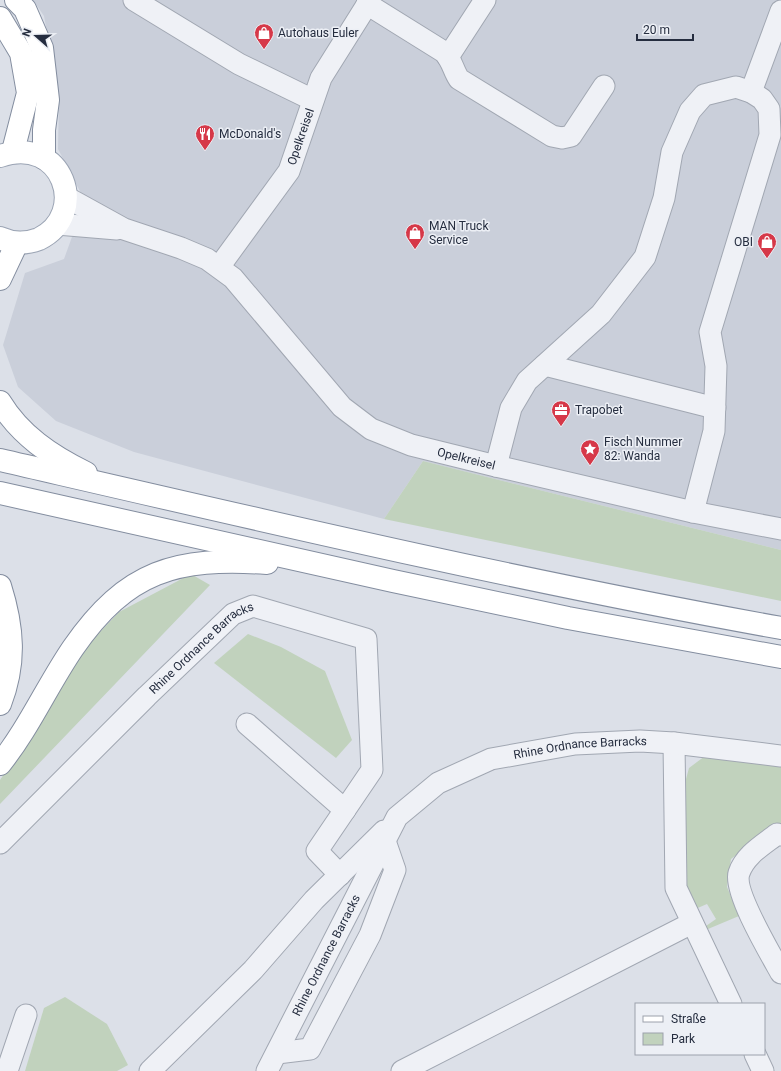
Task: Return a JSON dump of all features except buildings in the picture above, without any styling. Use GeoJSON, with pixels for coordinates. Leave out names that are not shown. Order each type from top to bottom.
{"type":"FeatureCollection","features":[{"type":"Feature","properties":{"kind":"main road"},"geometry":{"type":"LineString","coordinates":[[16,0],[25,9],[42,48],[48,100],[44,130],[44,158]]}},
{"type":"Feature","properties":{"kind":"main road"},"geometry":{"type":"LineString","coordinates":[[0,18],[21,53],[28,93],[7,154],[24,151],[44,158],[56,168],[63,182],[66,197],[64,211],[57,224],[46,235],[32,242],[8,241],[0,279]]}},
{"type":"Feature","properties":{"kind":"main road"},"geometry":{"type":"LineString","coordinates":[[0,402],[9,416],[26,436],[71,466],[116,487]]}},
{"type":"Feature","properties":{"kind":"main road"},"geometry":{"type":"LineString","coordinates":[[0,460],[281,526],[538,581],[696,613],[781,628]]}},
{"type":"Feature","properties":{"kind":"main road"},"geometry":{"type":"LineString","coordinates":[[0,493],[568,618],[781,657]]}},
{"type":"Feature","properties":{"kind":"main road"},"geometry":{"type":"LineString","coordinates":[[0,764],[35,714],[72,648],[98,615],[121,593],[150,576],[177,566],[206,562],[265,563],[336,568]]}},
{"type":"Feature","properties":{"kind":"main road"},"geometry":{"type":"LineString","coordinates":[[0,586],[9,614],[11,650],[7,685],[0,704]]}},
{"type":"Feature","properties":{"kind":"main road"},"geometry":{"type":"LineString","coordinates":[[696,613],[781,614]]}},
{"type":"Feature","properties":{"kind":"street"},"geometry":{"type":"LineString","coordinates":[[134,0],[239,64],[313,100]]}},
{"type":"Feature","properties":{"kind":"street"},"geometry":{"type":"LineString","coordinates":[[448,57],[485,0]]}},
{"type":"Feature","properties":{"kind":"street"},"geometry":{"type":"LineString","coordinates":[[368,2],[444,52],[459,79],[552,136],[562,138],[571,136],[604,86]]}},
{"type":"Feature","properties":{"kind":"street","name":"Opelkreisel"},"geometry":{"type":"LineString","coordinates":[[219,267],[289,171],[321,78],[368,2]]}},
{"type":"Feature","properties":{"kind":"street"},"geometry":{"type":"LineString","coordinates":[[751,92],[781,11]]}},
{"type":"Feature","properties":{"kind":"street"},"geometry":{"type":"LineString","coordinates":[[496,466],[511,408],[527,381],[601,314],[645,257],[664,198],[672,152],[690,111],[704,95],[736,87],[751,92],[762,99],[769,109],[770,135],[710,332],[716,366],[714,431],[693,512]]}},
{"type":"Feature","properties":{"kind":"street","name":"Opelkreisel"},"geometry":{"type":"LineString","coordinates":[[66,197],[124,229],[181,248],[207,259],[219,267],[233,278],[342,407],[371,429],[411,445],[496,466],[693,512],[781,529]]}},
{"type":"Feature","properties":{"kind":"street","name":"Opelkreisel"},"geometry":{"type":"LineString","coordinates":[[57,224],[124,229]]}},
{"type":"Feature","properties":{"kind":"street"},"geometry":{"type":"LineString","coordinates":[[545,365],[715,408]]}},
{"type":"Feature","properties":{"kind":"street","name":"Rhine Ordnance Barracks"},"geometry":{"type":"LineString","coordinates":[[0,843],[233,614],[253,606],[366,639],[372,770],[317,851],[340,875]]}},
{"type":"Feature","properties":{"kind":"street"},"geometry":{"type":"LineString","coordinates":[[247,724],[345,810]]}},
{"type":"Feature","properties":{"kind":"street","name":"Rhine Ordnance Barracks"},"geometry":{"type":"LineString","coordinates":[[150,1071],[253,970],[314,900],[397,818],[438,783],[491,759],[575,744],[640,741],[674,743],[781,756]]}},
{"type":"Feature","properties":{"kind":"street"},"geometry":{"type":"LineString","coordinates":[[674,743],[676,888],[731,1003]]}},
{"type":"Feature","properties":{"kind":"street","name":"Rhine Ordnance Barracks"},"geometry":{"type":"LineString","coordinates":[[267,1071],[397,818]]}},
{"type":"Feature","properties":{"kind":"street"},"geometry":{"type":"LineString","coordinates":[[781,835],[777,834],[752,853],[739,874],[741,895],[781,973]]}},
{"type":"Feature","properties":{"kind":"street"},"geometry":{"type":"LineString","coordinates":[[277,1053],[310,1049],[370,935],[395,870],[385,840]]}},
{"type":"Feature","properties":{"kind":"street"},"geometry":{"type":"LineString","coordinates":[[402,1071],[692,923]]}},
{"type":"Feature","properties":{"kind":"street"},"geometry":{"type":"LineString","coordinates":[[7,1071],[26,1015]]}},
{"type":"Feature","properties":{"kind":"street"},"geometry":{"type":"LineString","coordinates":[[755,1055],[763,1071]]}},
{"type":"Feature","properties":{"kind":"shaded area"},"geometry":{"type":"Polygon","coordinates":[[[33,0],[781,0],[781,550],[423,461],[384,519],[134,452],[56,421],[18,387],[3,345],[25,273],[64,259],[85,201],[58,149],[59,95],[44,16],[33,0]]]}},
{"type":"Feature","properties":{"kind":"green space"},"geometry":{"type":"Polygon","coordinates":[[[423,461],[781,550],[781,601],[384,519],[423,461]]]}},
{"type":"Feature","properties":{"kind":"green space"},"geometry":{"type":"Polygon","coordinates":[[[191,574],[210,585],[0,804],[0,780],[36,726],[77,656],[119,612],[191,574]]]}},
{"type":"Feature","properties":{"kind":"green space"},"geometry":{"type":"Polygon","coordinates":[[[248,634],[281,647],[325,671],[352,740],[336,758],[214,663],[248,634]]]}},
{"type":"Feature","properties":{"kind":"green space"},"geometry":{"type":"Polygon","coordinates":[[[705,756],[781,763],[781,825],[731,859],[727,887],[739,916],[708,929],[706,926],[716,919],[707,904],[693,910],[683,873],[686,779],[689,768],[705,756]]]}},
{"type":"Feature","properties":{"kind":"green space"},"geometry":{"type":"Polygon","coordinates":[[[65,997],[107,1024],[128,1065],[117,1071],[25,1071],[44,1008],[65,997]]]}},
{"type":"Feature","properties":{"kind":"place","name":"Autohaus Euler"},"geometry":{"type":"Point","coordinates":[264,50]}},
{"type":"Feature","properties":{"kind":"place","name":"McDonald's"},"geometry":{"type":"Point","coordinates":[205,151]}},
{"type":"Feature","properties":{"kind":"place","name":"MAN Truck Service"},"geometry":{"type":"Point","coordinates":[415,250]}},
{"type":"Feature","properties":{"kind":"place","name":"OBI"},"geometry":{"type":"Point","coordinates":[767,259]}},
{"type":"Feature","properties":{"kind":"place","name":"Trapobet"},"geometry":{"type":"Point","coordinates":[561,427]}},
{"type":"Feature","properties":{"kind":"place","name":"Fisch Nummer 82: Wanda"},"geometry":{"type":"Point","coordinates":[590,466]}}]}
